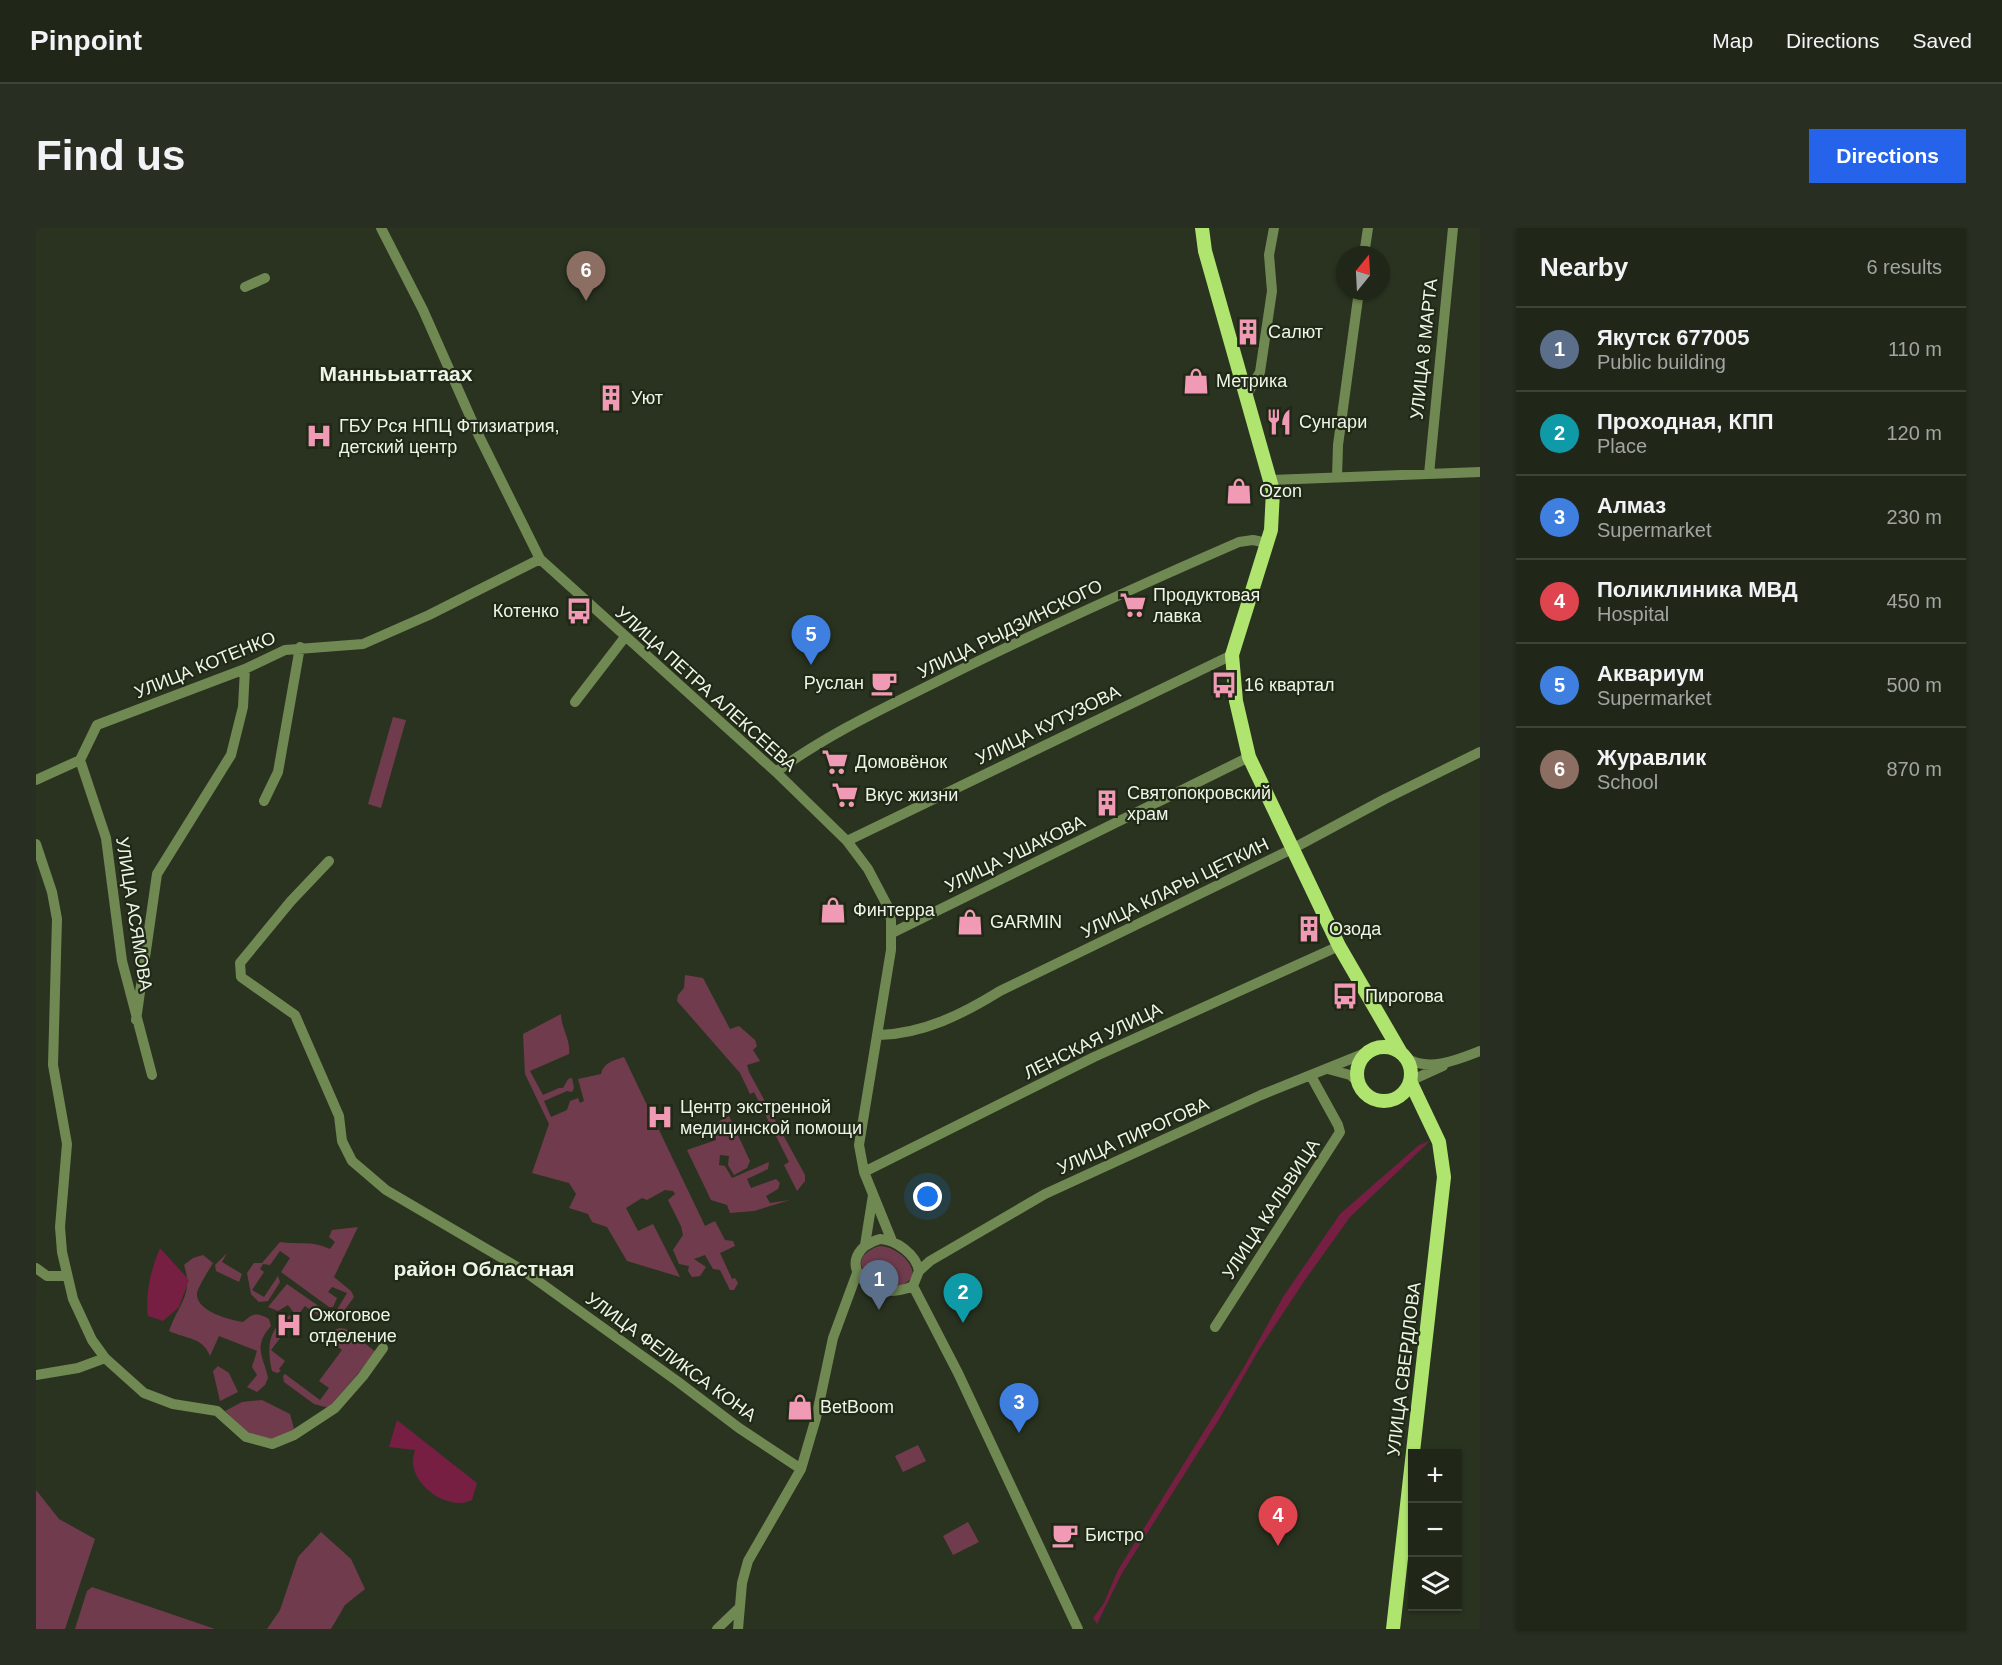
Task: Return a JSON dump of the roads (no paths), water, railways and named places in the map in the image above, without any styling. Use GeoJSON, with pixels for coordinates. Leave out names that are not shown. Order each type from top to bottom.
{"type":"FeatureCollection","features":[{"type":"Feature","properties":{"kind":"main road"},"geometry":{"type":"LineString","coordinates":[[1202,228],[1204,251],[1271,480],[1274,517],[1232,655],[1236,701],[1249,757],[1292,849],[1339,946],[1411,1073],[1404,1093],[1395,1100]]}},
{"type":"Feature","properties":{"kind":"main road"},"geometry":{"type":"LineString","coordinates":[[1375,1012],[1374,1042],[1359,1062],[1357,1080],[1362,1092],[1373,1100],[1412,1101],[1428,1115]]}},
{"type":"Feature","properties":{"kind":"main road"},"geometry":{"type":"LineString","coordinates":[[1368,1052],[1382,1047],[1403,1056]]}},
{"type":"Feature","properties":{"kind":"main road","name":"УЛИЦА СВЕРДЛОВА"},"geometry":{"type":"LineString","coordinates":[[1393,1629],[1444,1176],[1439,1142],[1410,1081]]}},
{"type":"Feature","properties":{"kind":"street","name":"УЛИЦА ПЕТРА АЛЕКСЕЕВА"},"geometry":{"type":"LineString","coordinates":[[381,228],[423,310],[477,432],[540,559],[777,772],[846,842],[868,869],[882,892],[891,920],[892,933],[879,1035],[860,1127],[859,1145],[864,1172],[892,1241]]}},
{"type":"Feature","properties":{"kind":"street"},"geometry":{"type":"LineString","coordinates":[[1246,396],[1260,372],[1272,291],[1269,255],[1274,228]]}},
{"type":"Feature","properties":{"kind":"street"},"geometry":{"type":"LineString","coordinates":[[1365,246],[1368,228]]}},
{"type":"Feature","properties":{"kind":"street","name":"УЛИЦА 8 МАРТА"},"geometry":{"type":"LineString","coordinates":[[1429,474],[1453,228]]}},
{"type":"Feature","properties":{"kind":"street"},"geometry":{"type":"LineString","coordinates":[[244,287],[265,278]]}},
{"type":"Feature","properties":{"kind":"street"},"geometry":{"type":"LineString","coordinates":[[1337,477],[1338,445],[1358,300]]}},
{"type":"Feature","properties":{"kind":"street"},"geometry":{"type":"LineString","coordinates":[[1271,480],[1480,472]]}},
{"type":"Feature","properties":{"kind":"street","name":"УЛИЦА РЫДЗИНСКОГО"},"geometry":{"type":"LineString","coordinates":[[777,772],[798,756],[891,704],[1066,618],[1239,542],[1253,540],[1267,543]]}},
{"type":"Feature","properties":{"kind":"street","name":"УЛИЦА КОТЕНКО"},"geometry":{"type":"LineString","coordinates":[[80,760],[97,725],[245,669],[285,650],[300,647],[363,644],[429,615],[540,559]]}},
{"type":"Feature","properties":{"kind":"street"},"geometry":{"type":"LineString","coordinates":[[575,702],[625,637]]}},
{"type":"Feature","properties":{"kind":"street"},"geometry":{"type":"LineString","coordinates":[[264,801],[278,772],[300,647]]}},
{"type":"Feature","properties":{"kind":"street","name":"УЛИЦА КУТУЗОВА"},"geometry":{"type":"LineString","coordinates":[[846,842],[1232,655]]}},
{"type":"Feature","properties":{"kind":"street"},"geometry":{"type":"LineString","coordinates":[[136,1020],[157,874],[231,755],[243,707],[245,669]]}},
{"type":"Feature","properties":{"kind":"street","name":"УЛИЦА КЛАРЫ ЦЕТКИН"},"geometry":{"type":"LineString","coordinates":[[879,1035],[903,1034],[974,1007],[1000,991],[1292,849],[1480,752]]}},
{"type":"Feature","properties":{"kind":"street","name":"УЛИЦА УШАКОВА"},"geometry":{"type":"LineString","coordinates":[[892,933],[1249,757]]}},
{"type":"Feature","properties":{"kind":"street"},"geometry":{"type":"LineString","coordinates":[[36,780],[80,760]]}},
{"type":"Feature","properties":{"kind":"street","name":"УЛИЦА АСЯМОВА"},"geometry":{"type":"LineString","coordinates":[[80,760],[106,838],[122,961],[152,1075]]}},
{"type":"Feature","properties":{"kind":"street"},"geometry":{"type":"LineString","coordinates":[[36,844],[52,892],[57,919],[53,1065],[67,1144],[60,1227],[67,1276],[81,1321],[105,1358],[144,1393],[173,1404],[216,1411],[246,1437],[272,1444],[294,1435],[335,1408],[363,1376],[383,1348]]}},
{"type":"Feature","properties":{"kind":"street","name":"УЛИЦА ФЕЛИКСА КОНА"},"geometry":{"type":"LineString","coordinates":[[329,861],[254,945],[240,963],[239,971],[241,977],[295,1015],[339,1116],[342,1142],[351,1161],[386,1190],[524,1271],[678,1381],[739,1428],[801,1469]]}},
{"type":"Feature","properties":{"kind":"street","name":"ЛЕНСКАЯ УЛИЦА"},"geometry":{"type":"LineString","coordinates":[[864,1172],[1137,1037],[1339,946]]}},
{"type":"Feature","properties":{"kind":"street"},"geometry":{"type":"LineString","coordinates":[[1410,1081],[1480,1051]]}},
{"type":"Feature","properties":{"kind":"street","name":"УЛИЦА ПИРОГОВА"},"geometry":{"type":"LineString","coordinates":[[919,1271],[930,1261],[1045,1194],[1261,1095],[1368,1052]]}},
{"type":"Feature","properties":{"kind":"street"},"geometry":{"type":"LineString","coordinates":[[1403,1056],[1424,1065],[1458,1059]]}},
{"type":"Feature","properties":{"kind":"street"},"geometry":{"type":"LineString","coordinates":[[1328,1069],[1350,1075],[1357,1080]]}},
{"type":"Feature","properties":{"kind":"street","name":"УЛИЦА КАЛЬВИЦА"},"geometry":{"type":"LineString","coordinates":[[1215,1327],[1340,1132],[1311,1076]]}},
{"type":"Feature","properties":{"kind":"street"},"geometry":{"type":"LineString","coordinates":[[738,1629],[742,1583],[748,1561],[801,1469],[816,1418],[833,1338],[857,1272],[856,1263],[865,1245],[873,1195]]}},
{"type":"Feature","properties":{"kind":"street"},"geometry":{"type":"LineString","coordinates":[[865,1245],[880,1239],[892,1241],[914,1258],[930,1261]]}},
{"type":"Feature","properties":{"kind":"street"},"geometry":{"type":"LineString","coordinates":[[850,1291],[857,1286],[902,1291],[913,1286],[919,1271],[914,1258]]}},
{"type":"Feature","properties":{"kind":"street"},"geometry":{"type":"LineString","coordinates":[[36,1268],[46,1276],[67,1276]]}},
{"type":"Feature","properties":{"kind":"street"},"geometry":{"type":"LineString","coordinates":[[857,1272],[868,1286]]}},
{"type":"Feature","properties":{"kind":"street"},"geometry":{"type":"LineString","coordinates":[[913,1286],[958,1373],[1078,1629]]}},
{"type":"Feature","properties":{"kind":"street"},"geometry":{"type":"LineString","coordinates":[[36,1375],[78,1368],[105,1358]]}},
{"type":"Feature","properties":{"kind":"street"},"geometry":{"type":"LineString","coordinates":[[717,1629],[740,1608]]}},
{"type":"Feature","properties":{"kind":"place","name":"Журавлик"},"geometry":{"type":"Point","coordinates":[586,301]}},
{"type":"Feature","properties":{"kind":"place","name":"Салют"},"geometry":{"type":"Point","coordinates":[1248,332]}},
{"type":"Feature","properties":{"kind":"place","name":"Метрика"},"geometry":{"type":"Point","coordinates":[1196,381]}},
{"type":"Feature","properties":{"kind":"place","name":"Уют"},"geometry":{"type":"Point","coordinates":[611,398]}},
{"type":"Feature","properties":{"kind":"place","name":"Сунгари"},"geometry":{"type":"Point","coordinates":[1279,422]}},
{"type":"Feature","properties":{"kind":"place","name":"ГБУ Рся НПЦ Фтизиатрия, детский центр"},"geometry":{"type":"Point","coordinates":[319,436]}},
{"type":"Feature","properties":{"kind":"place","name":"Ozon"},"geometry":{"type":"Point","coordinates":[1239,491]}},
{"type":"Feature","properties":{"kind":"place","name":"Продуктовая лавка"},"geometry":{"type":"Point","coordinates":[1133,605]}},
{"type":"Feature","properties":{"kind":"place","name":"Котенко"},"geometry":{"type":"Point","coordinates":[579,611]}},
{"type":"Feature","properties":{"kind":"place","name":"Аквариум"},"geometry":{"type":"Point","coordinates":[811,665]}},
{"type":"Feature","properties":{"kind":"place","name":"Руслан"},"geometry":{"type":"Point","coordinates":[884,683]}},
{"type":"Feature","properties":{"kind":"place","name":"16 квартал"},"geometry":{"type":"Point","coordinates":[1224,685]}},
{"type":"Feature","properties":{"kind":"place","name":"Домовёнок"},"geometry":{"type":"Point","coordinates":[835,762]}},
{"type":"Feature","properties":{"kind":"place","name":"Вкус жизни"},"geometry":{"type":"Point","coordinates":[845,795]}},
{"type":"Feature","properties":{"kind":"place","name":"Святопокровский храм"},"geometry":{"type":"Point","coordinates":[1107,803]}},
{"type":"Feature","properties":{"kind":"place","name":"Финтерра"},"geometry":{"type":"Point","coordinates":[833,910]}},
{"type":"Feature","properties":{"kind":"place","name":"GARMIN"},"geometry":{"type":"Point","coordinates":[970,922]}},
{"type":"Feature","properties":{"kind":"place","name":"Озода"},"geometry":{"type":"Point","coordinates":[1309,929]}},
{"type":"Feature","properties":{"kind":"place","name":"Пирогова"},"geometry":{"type":"Point","coordinates":[1345,996]}},
{"type":"Feature","properties":{"kind":"place","name":"Центр экстренной медицинской помощи"},"geometry":{"type":"Point","coordinates":[660,1117]}},
{"type":"Feature","properties":{"kind":"place","name":"Якутск 677005"},"geometry":{"type":"Point","coordinates":[879,1310]}},
{"type":"Feature","properties":{"kind":"place","name":"Проходная, КПП"},"geometry":{"type":"Point","coordinates":[963,1323]}},
{"type":"Feature","properties":{"kind":"place","name":"Ожоговое отделение"},"geometry":{"type":"Point","coordinates":[289,1325]}},
{"type":"Feature","properties":{"kind":"place","name":"BetBoom"},"geometry":{"type":"Point","coordinates":[800,1407]}},
{"type":"Feature","properties":{"kind":"place","name":"Алмаз"},"geometry":{"type":"Point","coordinates":[1019,1433]}},
{"type":"Feature","properties":{"kind":"place","name":"Бистро"},"geometry":{"type":"Point","coordinates":[1065,1535]}},
{"type":"Feature","properties":{"kind":"place","name":"Поликлиника МВД"},"geometry":{"type":"Point","coordinates":[1278,1546]}},
{"type":"Feature","properties":{"kind":"district","name":"Манньыаттаах"},"geometry":{"type":"Point","coordinates":[396,373]}},
{"type":"Feature","properties":{"kind":"district","name":"район Областная"},"geometry":{"type":"Point","coordinates":[484,1268]}}]}
